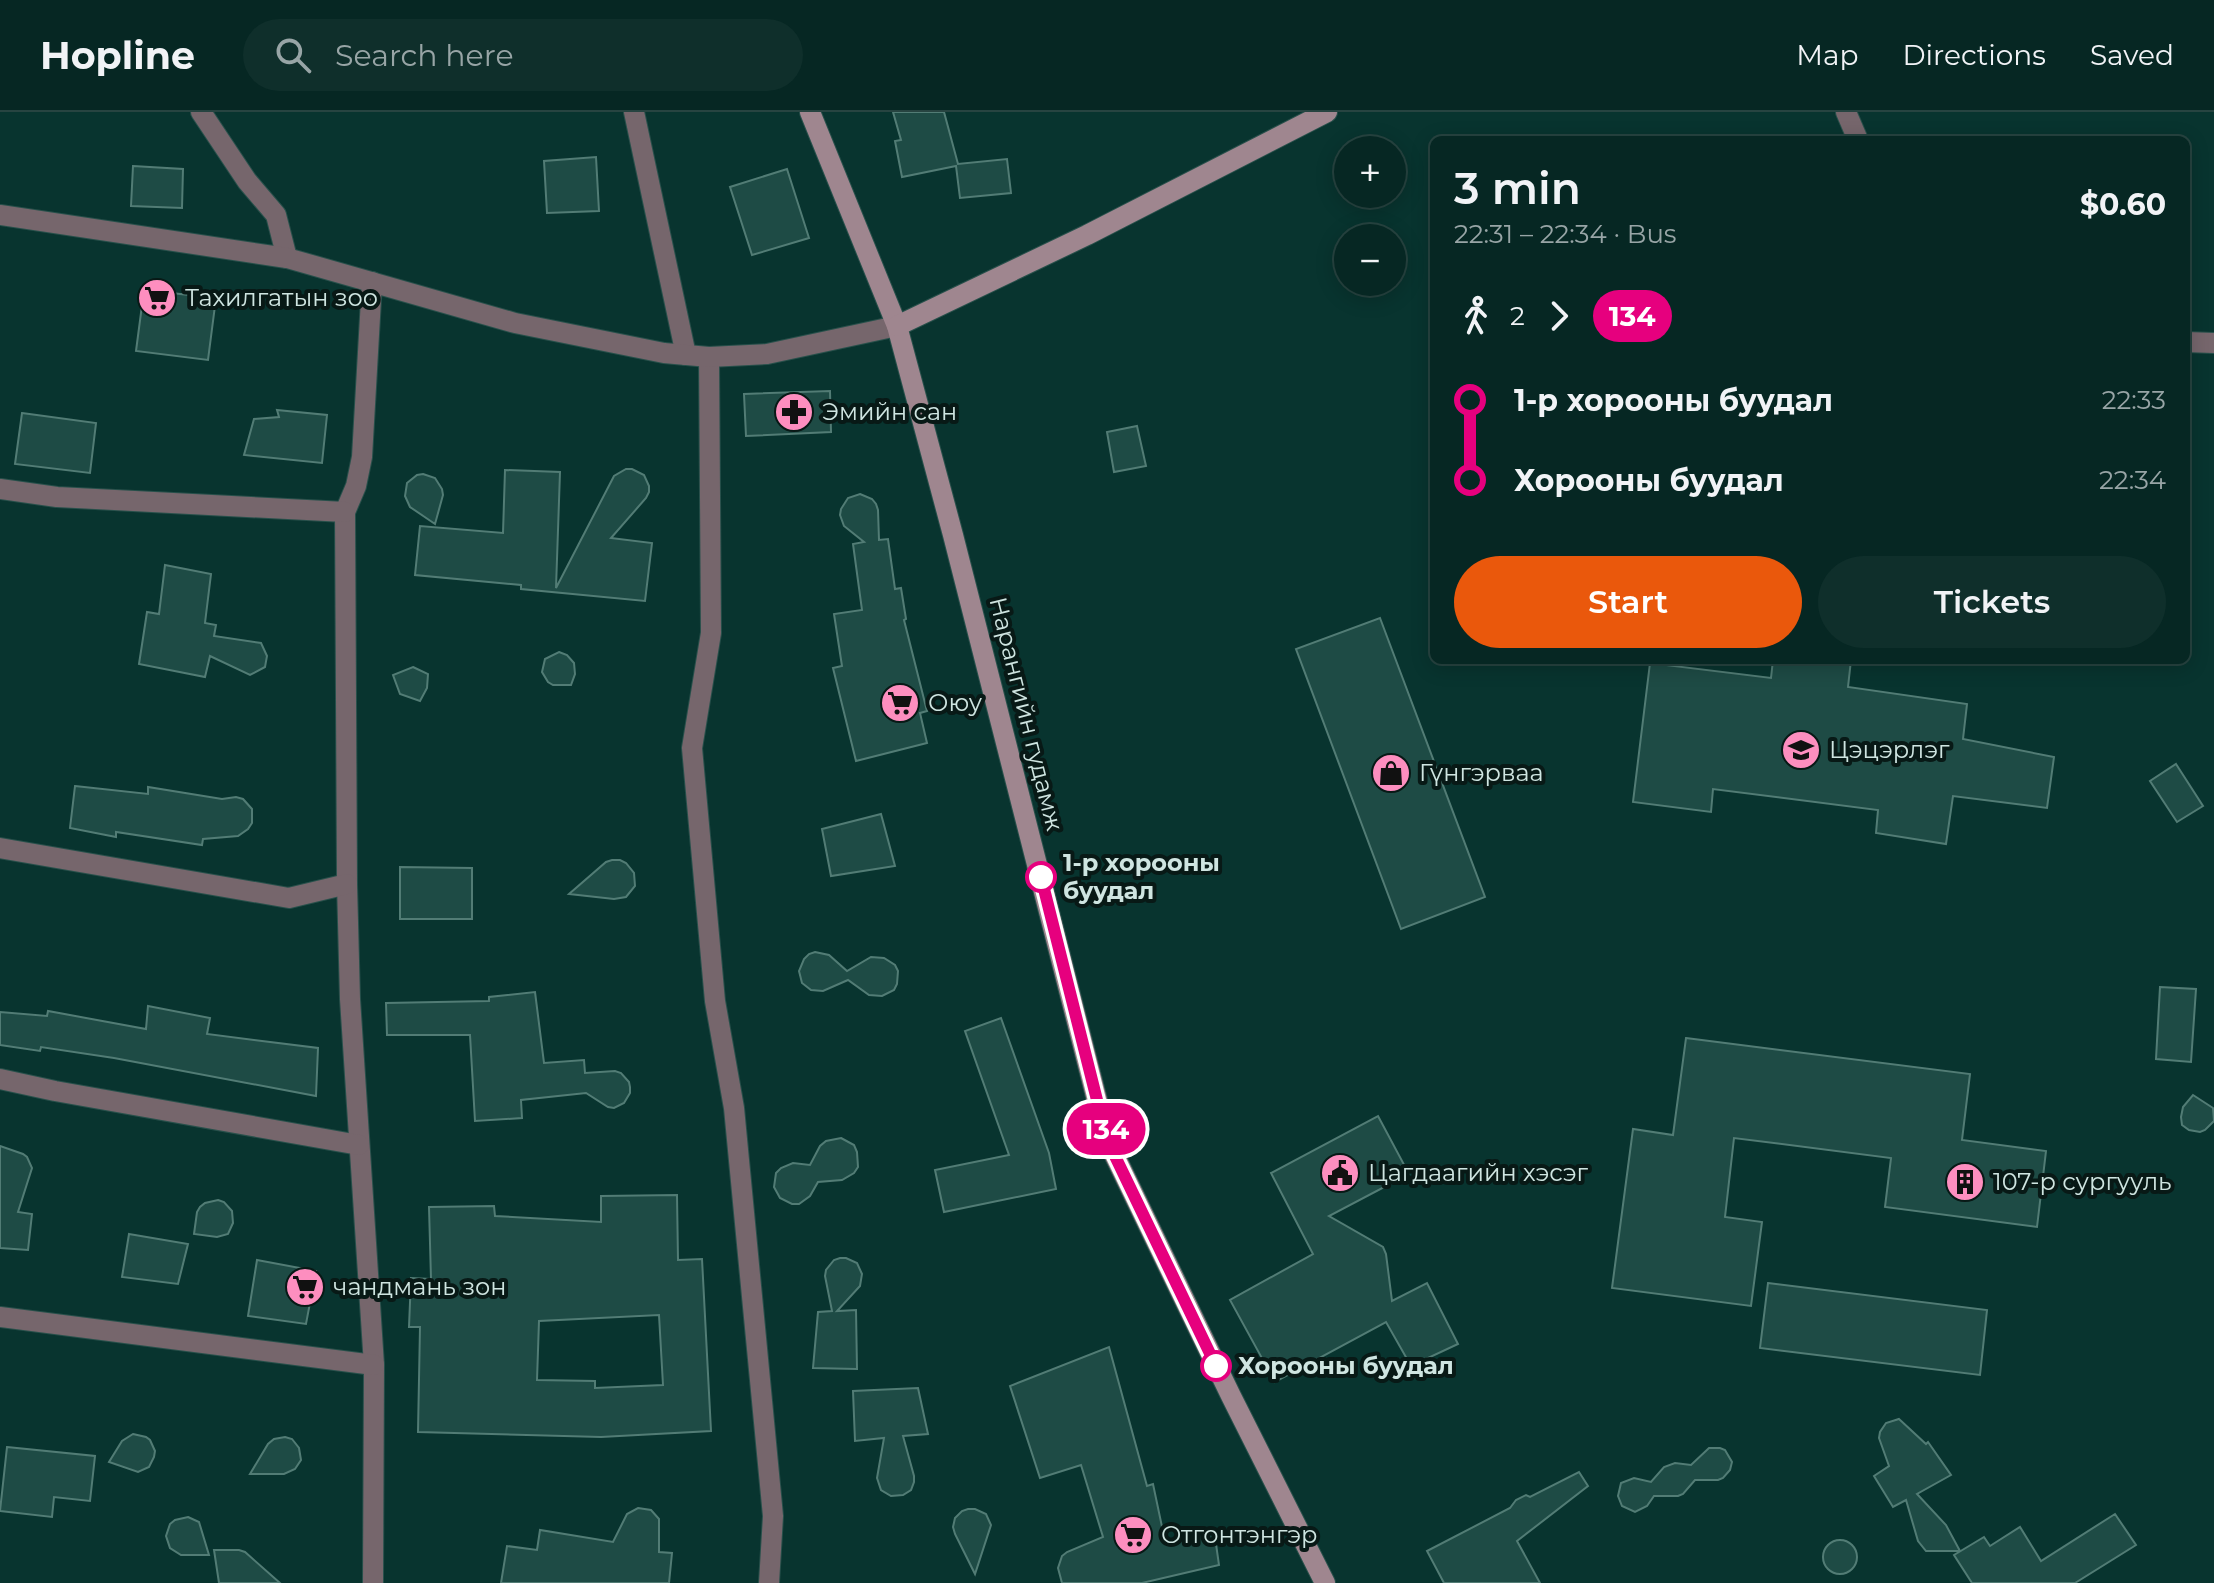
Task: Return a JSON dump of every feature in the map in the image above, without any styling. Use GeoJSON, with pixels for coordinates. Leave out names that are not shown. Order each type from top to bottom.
{"type":"FeatureCollection","features":[{"type":"Feature","properties":{"kind":"main road","name":"Нарангийн гудамж"},"geometry":{"type":"LineString","coordinates":[[810,112],[897,326],[1099,1108],[1114,1154],[1325,1583]]}},
{"type":"Feature","properties":{"kind":"main road"},"geometry":{"type":"LineString","coordinates":[[897,326],[1087,235],[1327,112]]}},
{"type":"Feature","properties":{"kind":"street"},"geometry":{"type":"LineString","coordinates":[[201,112],[247,181],[276,215],[287,258]]}},
{"type":"Feature","properties":{"kind":"street"},"geometry":{"type":"LineString","coordinates":[[634,112],[686,355]]}},
{"type":"Feature","properties":{"kind":"street"},"geometry":{"type":"LineString","coordinates":[[1846,112],[1856,136]]}},
{"type":"Feature","properties":{"kind":"street"},"geometry":{"type":"LineString","coordinates":[[0,215],[287,258],[515,323],[664,353],[709,357],[767,354],[897,326]]}},
{"type":"Feature","properties":{"kind":"street"},"geometry":{"type":"LineString","coordinates":[[372,282],[362,457],[356,486],[345,512],[350,999],[374,1365],[373,1583]]}},
{"type":"Feature","properties":{"kind":"street"},"geometry":{"type":"LineString","coordinates":[[2190,342],[2214,343]]}},
{"type":"Feature","properties":{"kind":"street"},"geometry":{"type":"LineString","coordinates":[[709,357],[711,633],[692,748],[715,1001],[734,1108],[773,1516],[769,1583]]}},
{"type":"Feature","properties":{"kind":"street"},"geometry":{"type":"LineString","coordinates":[[0,489],[57,497],[345,512]]}},
{"type":"Feature","properties":{"kind":"street"},"geometry":{"type":"LineString","coordinates":[[0,848],[289,898],[347,884]]}},
{"type":"Feature","properties":{"kind":"street"},"geometry":{"type":"LineString","coordinates":[[0,1079],[359,1145]]}},
{"type":"Feature","properties":{"kind":"street"},"geometry":{"type":"LineString","coordinates":[[0,1317],[374,1365]]}},
{"type":"Feature","properties":{"kind":"building"},"geometry":{"type":"Polygon","coordinates":[[[893,112],[944,112],[958,164],[1007,159],[1011,193],[960,198],[956,166],[902,177],[895,141],[901,140],[893,112]]]}},
{"type":"Feature","properties":{"kind":"building"},"geometry":{"type":"Polygon","coordinates":[[[596,157],[599,211],[547,213],[544,161],[596,157]]]}},
{"type":"Feature","properties":{"kind":"building"},"geometry":{"type":"Polygon","coordinates":[[[133,166],[183,169],[182,208],[131,206],[133,166]]]}},
{"type":"Feature","properties":{"kind":"building"},"geometry":{"type":"Polygon","coordinates":[[[787,169],[809,238],[752,255],[730,187],[787,169]]]}},
{"type":"Feature","properties":{"kind":"building"},"geometry":{"type":"Polygon","coordinates":[[[144,290],[216,298],[208,360],[136,351],[144,290]]]}},
{"type":"Feature","properties":{"kind":"building"},"geometry":{"type":"Polygon","coordinates":[[[830,391],[831,432],[746,436],[744,394],[830,391]]]}},
{"type":"Feature","properties":{"kind":"building"},"geometry":{"type":"Polygon","coordinates":[[[277,410],[327,415],[322,463],[244,455],[254,419],[279,417],[277,410]]]}},
{"type":"Feature","properties":{"kind":"building"},"geometry":{"type":"Polygon","coordinates":[[[22,413],[96,423],[90,473],[15,464],[22,413]]]}},
{"type":"Feature","properties":{"kind":"building"},"geometry":{"type":"Polygon","coordinates":[[[1137,426],[1146,466],[1114,472],[1107,432],[1137,426]]]}},
{"type":"Feature","properties":{"kind":"building"},"geometry":{"type":"Polygon","coordinates":[[[626,469],[644,475],[649,492],[611,538],[652,543],[645,601],[415,575],[420,526],[503,533],[505,470],[560,472],[556,588],[614,476],[626,469]]]}},
{"type":"Feature","properties":{"kind":"building"},"geometry":{"type":"Polygon","coordinates":[[[423,474],[435,478],[442,489],[435,524],[410,507],[405,496],[407,483],[423,474]]]}},
{"type":"Feature","properties":{"kind":"building"},"geometry":{"type":"Polygon","coordinates":[[[860,494],[876,504],[879,540],[888,539],[895,589],[901,588],[904,620],[927,711],[920,713],[927,743],[856,761],[833,668],[842,666],[834,614],[862,610],[853,544],[864,542],[844,526],[840,515],[848,498],[860,494]]]}},
{"type":"Feature","properties":{"kind":"building"},"geometry":{"type":"Polygon","coordinates":[[[165,565],[211,574],[205,623],[216,625],[214,636],[261,643],[267,656],[265,667],[250,675],[210,656],[205,677],[139,664],[147,612],[159,614],[165,565]]]}},
{"type":"Feature","properties":{"kind":"building","name":"Гүнгэрваа"},"geometry":{"type":"Polygon","coordinates":[[[1380,618],[1485,897],[1401,929],[1296,649],[1380,618]]]}},
{"type":"Feature","properties":{"kind":"building"},"geometry":{"type":"Polygon","coordinates":[[[559,652],[574,663],[575,674],[571,685],[553,685],[542,672],[545,659],[559,652]]]}},
{"type":"Feature","properties":{"kind":"building","name":"Цэцэрлэг"},"geometry":{"type":"Polygon","coordinates":[[[1650,664],[1771,678],[1773,664],[1851,664],[1848,687],[1967,704],[1963,739],[2054,757],[2047,808],[1953,796],[1946,844],[1876,833],[1878,810],[1713,789],[1711,812],[1633,802],[1650,664]]]}},
{"type":"Feature","properties":{"kind":"building"},"geometry":{"type":"Polygon","coordinates":[[[413,667],[428,674],[427,688],[420,701],[400,694],[393,675],[413,667]]]}},
{"type":"Feature","properties":{"kind":"building"},"geometry":{"type":"Polygon","coordinates":[[[2176,764],[2203,806],[2177,822],[2150,781],[2176,764]]]}},
{"type":"Feature","properties":{"kind":"building"},"geometry":{"type":"Polygon","coordinates":[[[75,786],[148,794],[148,787],[222,799],[236,797],[243,799],[252,809],[252,823],[238,836],[203,839],[202,845],[116,832],[116,837],[70,828],[75,786]]]}},
{"type":"Feature","properties":{"kind":"building"},"geometry":{"type":"Polygon","coordinates":[[[881,814],[895,866],[831,876],[822,829],[881,814]]]}},
{"type":"Feature","properties":{"kind":"building"},"geometry":{"type":"Polygon","coordinates":[[[606,862],[626,863],[634,873],[635,886],[626,897],[614,899],[569,894],[606,862]]]}},
{"type":"Feature","properties":{"kind":"building"},"geometry":{"type":"Polygon","coordinates":[[[400,867],[472,868],[472,919],[400,919],[400,867]]]}},
{"type":"Feature","properties":{"kind":"building"},"geometry":{"type":"Polygon","coordinates":[[[815,952],[829,955],[847,971],[871,957],[884,958],[898,971],[897,984],[894,990],[882,996],[869,995],[848,980],[823,991],[811,990],[802,983],[799,971],[804,959],[815,952]]]}},
{"type":"Feature","properties":{"kind":"building"},"geometry":{"type":"Polygon","coordinates":[[[2160,987],[2196,989],[2191,1062],[2156,1059],[2160,987]]]}},
{"type":"Feature","properties":{"kind":"building"},"geometry":{"type":"Polygon","coordinates":[[[535,992],[544,1063],[584,1060],[585,1073],[621,1073],[630,1087],[624,1103],[614,1108],[608,1107],[586,1093],[521,1100],[522,1118],[475,1121],[470,1035],[387,1035],[386,1003],[489,1001],[489,997],[535,992]]]}},
{"type":"Feature","properties":{"kind":"building"},"geometry":{"type":"Polygon","coordinates":[[[148,1006],[210,1018],[207,1034],[318,1048],[316,1096],[114,1058],[41,1047],[40,1051],[0,1045],[0,1012],[47,1016],[48,1011],[146,1029],[148,1006]]]}},
{"type":"Feature","properties":{"kind":"building"},"geometry":{"type":"Polygon","coordinates":[[[1001,1018],[1049,1153],[1056,1189],[944,1212],[935,1170],[1009,1155],[965,1031],[1001,1018]]]}},
{"type":"Feature","properties":{"kind":"building","name":"107-р сургууль"},"geometry":{"type":"Polygon","coordinates":[[[1686,1038],[1970,1074],[1962,1140],[2046,1151],[2037,1227],[1885,1207],[1891,1158],[1734,1138],[1725,1217],[1762,1222],[1751,1306],[1612,1288],[1633,1129],[1673,1135],[1686,1038]]]}},
{"type":"Feature","properties":{"kind":"building"},"geometry":{"type":"Polygon","coordinates":[[[2193,1095],[2213,1108],[2214,1121],[2200,1132],[2182,1125],[2183,1107],[2193,1095]]]}},
{"type":"Feature","properties":{"kind":"building"},"geometry":{"type":"Polygon","coordinates":[[[1378,1116],[1409,1174],[1329,1216],[1383,1247],[1392,1301],[1427,1283],[1458,1344],[1411,1366],[1386,1322],[1275,1382],[1230,1300],[1313,1254],[1271,1173],[1378,1116]]]}},
{"type":"Feature","properties":{"kind":"building"},"geometry":{"type":"Polygon","coordinates":[[[841,1138],[854,1145],[857,1152],[858,1167],[854,1173],[842,1180],[818,1182],[810,1196],[799,1204],[780,1198],[774,1187],[776,1173],[781,1168],[793,1163],[810,1165],[820,1146],[826,1141],[841,1138]]]}},
{"type":"Feature","properties":{"kind":"building"},"geometry":{"type":"Polygon","coordinates":[[[0,1146],[23,1154],[32,1168],[18,1212],[32,1214],[28,1250],[0,1248],[0,1146]]]}},
{"type":"Feature","properties":{"kind":"building"},"geometry":{"type":"Polygon","coordinates":[[[677,1195],[678,1260],[702,1259],[711,1431],[601,1437],[418,1432],[420,1327],[409,1327],[411,1278],[431,1279],[429,1207],[494,1206],[495,1216],[601,1222],[601,1196],[677,1195]],[[659,1315],[539,1321],[537,1380],[595,1381],[595,1388],[663,1385],[659,1315]]]}},
{"type":"Feature","properties":{"kind":"building"},"geometry":{"type":"Polygon","coordinates":[[[218,1200],[232,1211],[233,1223],[228,1234],[217,1237],[194,1234],[200,1207],[218,1200]]]}},
{"type":"Feature","properties":{"kind":"building"},"geometry":{"type":"Polygon","coordinates":[[[129,1234],[188,1244],[178,1284],[122,1277],[129,1234]]]}},
{"type":"Feature","properties":{"kind":"building"},"geometry":{"type":"Polygon","coordinates":[[[840,1258],[857,1263],[862,1274],[860,1286],[837,1311],[856,1310],[857,1369],[813,1368],[818,1312],[832,1311],[826,1270],[840,1258]]]}},
{"type":"Feature","properties":{"kind":"building"},"geometry":{"type":"Polygon","coordinates":[[[257,1260],[316,1271],[306,1324],[248,1316],[257,1260]]]}},
{"type":"Feature","properties":{"kind":"building"},"geometry":{"type":"Polygon","coordinates":[[[1768,1283],[1987,1310],[1980,1375],[1760,1348],[1768,1283]]]}},
{"type":"Feature","properties":{"kind":"building"},"geometry":{"type":"Polygon","coordinates":[[[1109,1347],[1147,1486],[1153,1484],[1165,1541],[1214,1530],[1219,1565],[1142,1583],[1062,1583],[1058,1568],[1062,1556],[1103,1537],[1081,1465],[1040,1478],[1010,1386],[1109,1347]]]}},
{"type":"Feature","properties":{"kind":"building"},"geometry":{"type":"Polygon","coordinates":[[[918,1388],[928,1434],[903,1436],[914,1482],[911,1490],[903,1495],[891,1496],[881,1490],[877,1478],[884,1438],[855,1441],[853,1391],[918,1388]]]}},
{"type":"Feature","properties":{"kind":"building"},"geometry":{"type":"Polygon","coordinates":[[[1899,1419],[1926,1444],[1928,1442],[1951,1475],[1917,1494],[1946,1525],[1960,1551],[1926,1551],[1918,1541],[1906,1500],[1893,1507],[1874,1476],[1889,1466],[1879,1438],[1880,1432],[1886,1423],[1899,1419]]]}},
{"type":"Feature","properties":{"kind":"building"},"geometry":{"type":"Polygon","coordinates":[[[133,1434],[150,1440],[155,1451],[149,1467],[138,1472],[109,1462],[122,1441],[133,1434]]]}},
{"type":"Feature","properties":{"kind":"building"},"geometry":{"type":"Polygon","coordinates":[[[285,1437],[292,1439],[299,1448],[301,1460],[295,1469],[284,1474],[250,1474],[268,1444],[285,1437]]]}},
{"type":"Feature","properties":{"kind":"building"},"geometry":{"type":"Polygon","coordinates":[[[7,1447],[95,1456],[90,1501],[54,1497],[52,1517],[0,1511],[7,1447]]]}},
{"type":"Feature","properties":{"kind":"building"},"geometry":{"type":"Polygon","coordinates":[[[1709,1448],[1725,1450],[1732,1462],[1723,1478],[1695,1480],[1683,1494],[1654,1496],[1647,1506],[1635,1512],[1622,1506],[1618,1496],[1621,1483],[1634,1478],[1651,1482],[1664,1467],[1675,1463],[1691,1465],[1709,1448]]]}},
{"type":"Feature","properties":{"kind":"building"},"geometry":{"type":"Polygon","coordinates":[[[1579,1472],[1588,1486],[1517,1541],[1540,1583],[1444,1583],[1427,1551],[1510,1508],[1516,1500],[1526,1495],[1530,1497],[1579,1472]]]}},
{"type":"Feature","properties":{"kind":"building"},"geometry":{"type":"Polygon","coordinates":[[[638,1508],[651,1510],[659,1519],[659,1552],[672,1553],[669,1583],[501,1583],[507,1546],[537,1550],[540,1530],[613,1542],[627,1514],[638,1508]]]}},
{"type":"Feature","properties":{"kind":"building"},"geometry":{"type":"Polygon","coordinates":[[[968,1509],[986,1514],[991,1525],[975,1574],[953,1527],[955,1518],[968,1509]]]}},
{"type":"Feature","properties":{"kind":"building"},"geometry":{"type":"Polygon","coordinates":[[[2115,1514],[2136,1545],[2075,1583],[1972,1583],[1954,1555],[1984,1537],[1990,1546],[2020,1527],[2041,1561],[2115,1514]]]}},
{"type":"Feature","properties":{"kind":"building"},"geometry":{"type":"Polygon","coordinates":[[[188,1517],[199,1522],[209,1555],[181,1555],[170,1548],[166,1536],[170,1524],[188,1517]]]}},
{"type":"Feature","properties":{"kind":"building"},"geometry":{"type":"Polygon","coordinates":[[[1840,1540],[1852,1545],[1857,1557],[1852,1569],[1840,1574],[1828,1569],[1823,1557],[1828,1545],[1840,1540]]]}},
{"type":"Feature","properties":{"kind":"building"},"geometry":{"type":"Polygon","coordinates":[[[214,1550],[245,1552],[280,1583],[219,1583],[214,1550]]]}},
{"type":"Feature","properties":{"kind":"bus line","name":"134"},"geometry":{"type":"LineString","coordinates":[[1041,877],[1099,1108],[1114,1154],[1216,1366]]}},
{"type":"Feature","properties":{"kind":"place","name":"Тахилгатын зоо"},"geometry":{"type":"Point","coordinates":[157,298]}},
{"type":"Feature","properties":{"kind":"place","name":"Эмийн сан"},"geometry":{"type":"Point","coordinates":[794,412]}},
{"type":"Feature","properties":{"kind":"place","name":"Оюу"},"geometry":{"type":"Point","coordinates":[900,703]}},
{"type":"Feature","properties":{"kind":"place","name":"Цэцэрлэг"},"geometry":{"type":"Point","coordinates":[1801,750]}},
{"type":"Feature","properties":{"kind":"place","name":"Гүнгэрваа"},"geometry":{"type":"Point","coordinates":[1391,773]}},
{"type":"Feature","properties":{"kind":"place","name":"1-р хорооны буудал"},"geometry":{"type":"Point","coordinates":[1041,877]}},
{"type":"Feature","properties":{"kind":"place","name":"Цагдаагийн хэсэг"},"geometry":{"type":"Point","coordinates":[1340,1173]}},
{"type":"Feature","properties":{"kind":"place","name":"107-р сургууль"},"geometry":{"type":"Point","coordinates":[1965,1182]}},
{"type":"Feature","properties":{"kind":"place","name":"чандмань зон"},"geometry":{"type":"Point","coordinates":[305,1287]}},
{"type":"Feature","properties":{"kind":"place","name":"Хорооны буудал"},"geometry":{"type":"Point","coordinates":[1216,1366]}},
{"type":"Feature","properties":{"kind":"place","name":"Отгонтэнгэр"},"geometry":{"type":"Point","coordinates":[1133,1535]}}]}
